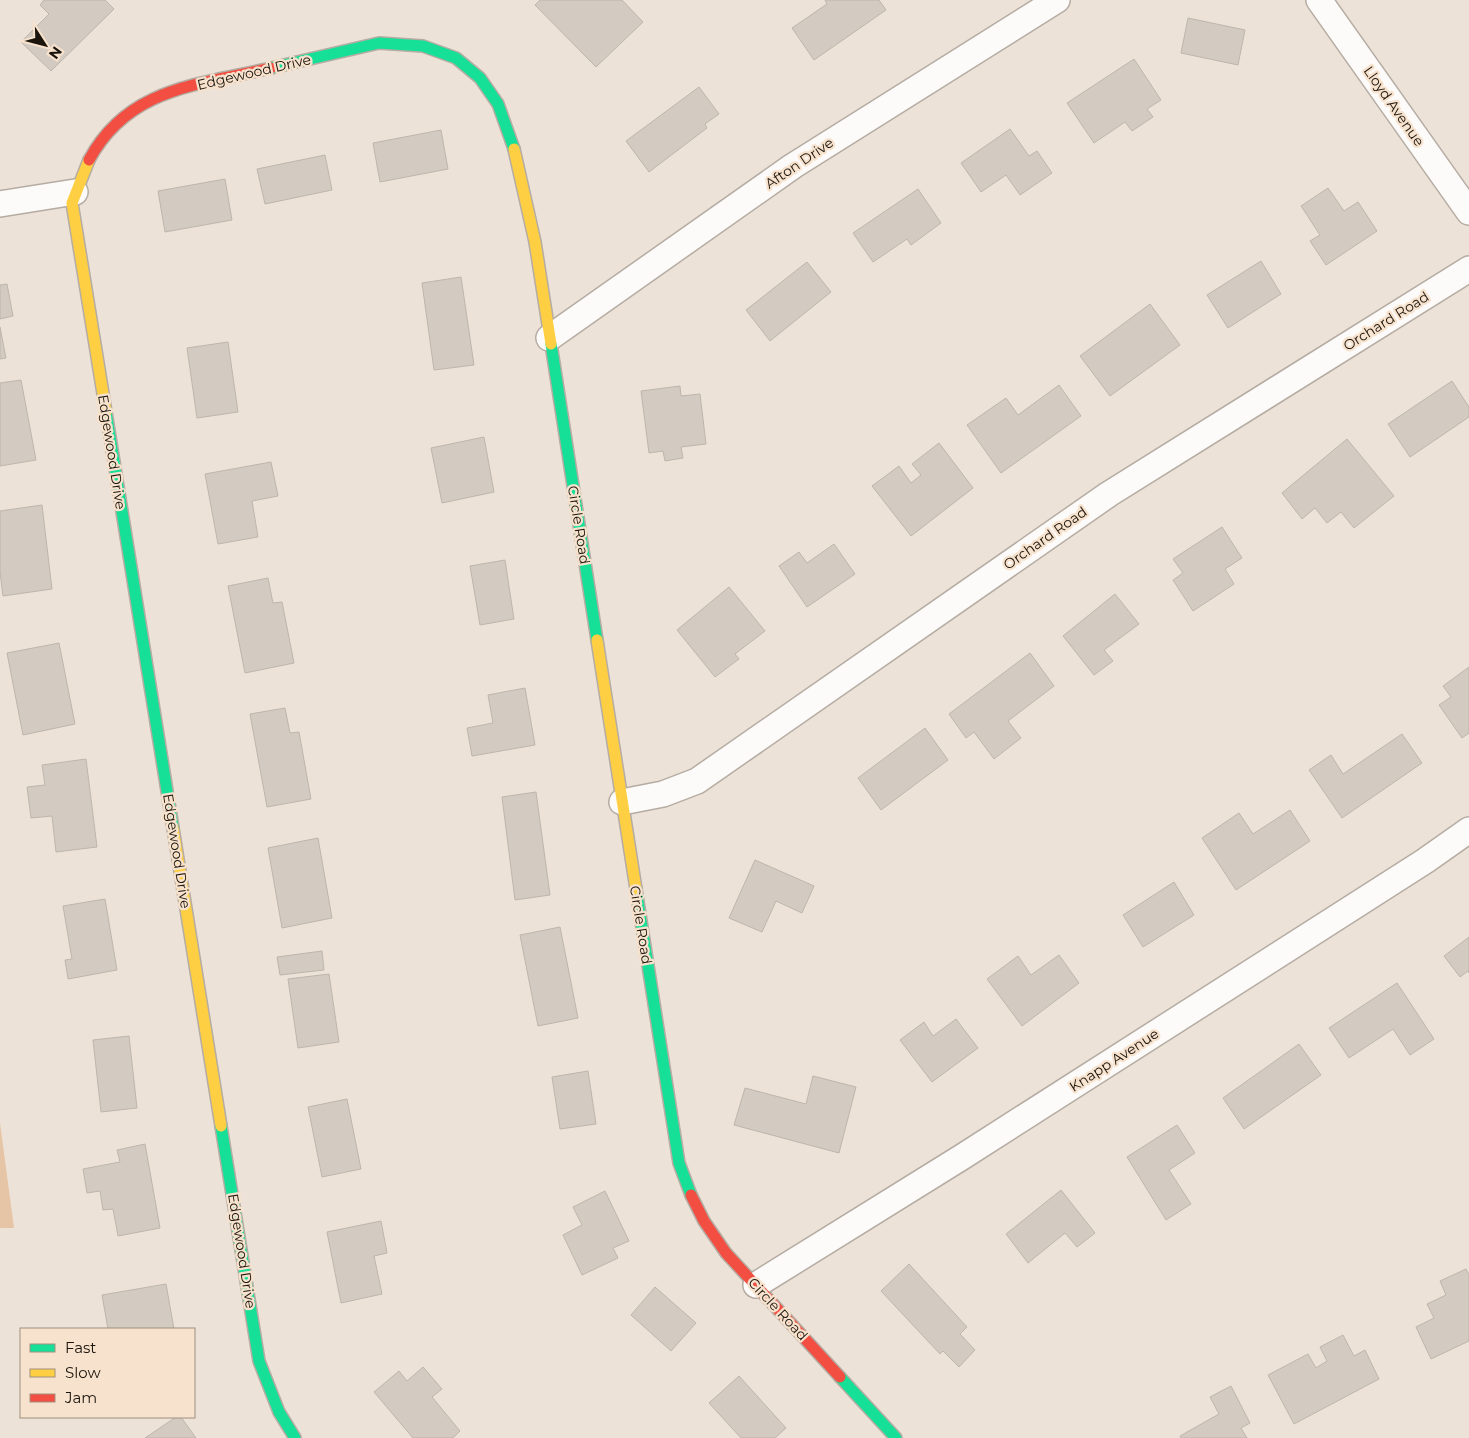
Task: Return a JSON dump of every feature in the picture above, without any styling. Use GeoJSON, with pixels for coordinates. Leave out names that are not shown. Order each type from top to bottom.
{"type":"FeatureCollection","features":[{"type":"Feature","properties":{"kind":"street","name":"Afton Drive"},"geometry":{"type":"LineString","coordinates":[[549,338],[793,166],[1057,0]]}},
{"type":"Feature","properties":{"kind":"street","name":"Lloyd Avenue"},"geometry":{"type":"LineString","coordinates":[[1319,0],[1469,212]]}},
{"type":"Feature","properties":{"kind":"street","name":"Edgewood Drive"},"geometry":{"type":"LineString","coordinates":[[295,1438],[279,1412],[259,1361],[72,203],[75,192],[84,167],[104,134],[127,112],[148,98],[173,90],[379,43],[404,42],[430,47],[459,60],[479,75],[495,95],[508,124],[534,242],[549,338]]}},
{"type":"Feature","properties":{"kind":"street"},"geometry":{"type":"LineString","coordinates":[[0,204],[75,192]]}},
{"type":"Feature","properties":{"kind":"street","name":"Orchard Road"},"geometry":{"type":"LineString","coordinates":[[622,802],[663,794],[697,781],[1109,494],[1469,269]]}},
{"type":"Feature","properties":{"kind":"street","name":"Circle Road"},"geometry":{"type":"LineString","coordinates":[[549,338],[679,1163],[691,1199],[710,1233],[896,1438]]}},
{"type":"Feature","properties":{"kind":"street","name":"Knapp Avenue"},"geometry":{"type":"LineString","coordinates":[[756,1285],[1055,1098],[1425,862],[1469,830]]}},
{"type":"Feature","properties":{"kind":"shaded area"},"geometry":{"type":"Polygon","coordinates":[[[0,1123],[14,1228],[0,1228],[0,1123]]]}},
{"type":"Feature","properties":{"kind":"building"},"geometry":{"type":"Polygon","coordinates":[[[44,0],[105,0],[114,9],[51,71],[21,42],[49,14],[40,5],[44,0]]]}},
{"type":"Feature","properties":{"kind":"building"},"geometry":{"type":"Polygon","coordinates":[[[540,0],[622,0],[643,22],[596,67],[535,5],[540,0]]]}},
{"type":"Feature","properties":{"kind":"building"},"geometry":{"type":"Polygon","coordinates":[[[825,0],[879,0],[886,10],[814,60],[792,28],[827,4],[825,0]]]}},
{"type":"Feature","properties":{"kind":"building"},"geometry":{"type":"Polygon","coordinates":[[[1188,18],[1245,30],[1238,65],[1181,53],[1188,18]]]}},
{"type":"Feature","properties":{"kind":"building"},"geometry":{"type":"Polygon","coordinates":[[[1134,59],[1161,100],[1147,109],[1153,117],[1132,131],[1125,122],[1094,143],[1067,103],[1134,59]]]}},
{"type":"Feature","properties":{"kind":"building"},"geometry":{"type":"Polygon","coordinates":[[[699,87],[719,114],[705,124],[707,128],[649,172],[626,141],[699,87]]]}},
{"type":"Feature","properties":{"kind":"building"},"geometry":{"type":"Polygon","coordinates":[[[1010,129],[1029,156],[1037,151],[1052,173],[1020,195],[1006,175],[981,192],[961,163],[1010,129]]]}},
{"type":"Feature","properties":{"kind":"building"},"geometry":{"type":"Polygon","coordinates":[[[441,130],[448,169],[380,182],[373,143],[441,130]]]}},
{"type":"Feature","properties":{"kind":"building"},"geometry":{"type":"Polygon","coordinates":[[[325,155],[332,190],[265,204],[257,169],[325,155]]]}},
{"type":"Feature","properties":{"kind":"building"},"geometry":{"type":"Polygon","coordinates":[[[225,179],[232,220],[165,232],[158,191],[225,179]]]}},
{"type":"Feature","properties":{"kind":"building"},"geometry":{"type":"Polygon","coordinates":[[[1328,188],[1344,211],[1358,202],[1377,231],[1326,265],[1310,241],[1320,235],[1301,206],[1328,188]]]}},
{"type":"Feature","properties":{"kind":"building"},"geometry":{"type":"Polygon","coordinates":[[[918,189],[941,223],[911,245],[907,239],[873,262],[853,233],[918,189]]]}},
{"type":"Feature","properties":{"kind":"building"},"geometry":{"type":"Polygon","coordinates":[[[1261,261],[1281,294],[1228,328],[1207,295],[1261,261]]]}},
{"type":"Feature","properties":{"kind":"building"},"geometry":{"type":"Polygon","coordinates":[[[807,262],[831,292],[770,341],[746,310],[807,262]]]}},
{"type":"Feature","properties":{"kind":"building"},"geometry":{"type":"Polygon","coordinates":[[[461,277],[474,365],[434,370],[422,283],[461,277]]]}},
{"type":"Feature","properties":{"kind":"building"},"geometry":{"type":"Polygon","coordinates":[[[7,284],[13,316],[0,319],[0,285],[7,284]]]}},
{"type":"Feature","properties":{"kind":"building"},"geometry":{"type":"Polygon","coordinates":[[[1150,304],[1180,345],[1110,396],[1080,356],[1150,304]]]}},
{"type":"Feature","properties":{"kind":"building"},"geometry":{"type":"Polygon","coordinates":[[[0,327],[6,358],[0,359],[0,327]]]}},
{"type":"Feature","properties":{"kind":"building"},"geometry":{"type":"Polygon","coordinates":[[[228,342],[238,412],[197,418],[187,348],[228,342]]]}},
{"type":"Feature","properties":{"kind":"building"},"geometry":{"type":"Polygon","coordinates":[[[21,380],[36,460],[0,466],[0,383],[21,380]]]}},
{"type":"Feature","properties":{"kind":"building"},"geometry":{"type":"Polygon","coordinates":[[[1452,381],[1469,407],[1469,417],[1410,457],[1388,424],[1452,381]]]}},
{"type":"Feature","properties":{"kind":"building"},"geometry":{"type":"Polygon","coordinates":[[[1059,385],[1081,416],[1001,473],[967,425],[1006,398],[1018,415],[1059,385]]]}},
{"type":"Feature","properties":{"kind":"building"},"geometry":{"type":"Polygon","coordinates":[[[680,386],[681,396],[700,394],[706,444],[681,447],[683,458],[665,461],[663,451],[649,453],[641,391],[680,386]]]}},
{"type":"Feature","properties":{"kind":"building"},"geometry":{"type":"Polygon","coordinates":[[[484,437],[494,492],[442,503],[431,448],[484,437]]]}},
{"type":"Feature","properties":{"kind":"building"},"geometry":{"type":"Polygon","coordinates":[[[1347,439],[1394,496],[1354,528],[1341,512],[1327,523],[1315,508],[1302,519],[1282,493],[1347,439]]]}},
{"type":"Feature","properties":{"kind":"building"},"geometry":{"type":"Polygon","coordinates":[[[939,443],[973,488],[911,536],[872,486],[899,466],[911,483],[921,475],[912,464],[939,443]]]}},
{"type":"Feature","properties":{"kind":"building"},"geometry":{"type":"Polygon","coordinates":[[[271,462],[278,496],[252,501],[258,537],[218,544],[205,474],[271,462]]]}},
{"type":"Feature","properties":{"kind":"building"},"geometry":{"type":"Polygon","coordinates":[[[42,505],[52,589],[3,596],[0,572],[0,511],[42,505]]]}},
{"type":"Feature","properties":{"kind":"building"},"geometry":{"type":"Polygon","coordinates":[[[1222,527],[1242,558],[1225,569],[1234,584],[1193,611],[1173,580],[1183,573],[1173,559],[1222,527]]]}},
{"type":"Feature","properties":{"kind":"building"},"geometry":{"type":"Polygon","coordinates":[[[834,544],[855,574],[807,607],[779,566],[799,552],[807,563],[834,544]]]}},
{"type":"Feature","properties":{"kind":"building"},"geometry":{"type":"Polygon","coordinates":[[[505,560],[514,619],[480,625],[470,566],[505,560]]]}},
{"type":"Feature","properties":{"kind":"building"},"geometry":{"type":"Polygon","coordinates":[[[268,578],[273,603],[282,602],[294,663],[245,673],[228,586],[268,578]]]}},
{"type":"Feature","properties":{"kind":"building"},"geometry":{"type":"Polygon","coordinates":[[[729,587],[765,631],[735,654],[739,659],[715,677],[677,630],[729,587]]]}},
{"type":"Feature","properties":{"kind":"building"},"geometry":{"type":"Polygon","coordinates":[[[1115,594],[1139,624],[1104,650],[1113,661],[1094,675],[1063,636],[1115,594]]]}},
{"type":"Feature","properties":{"kind":"building"},"geometry":{"type":"Polygon","coordinates":[[[59,643],[75,724],[23,735],[7,653],[59,643]]]}},
{"type":"Feature","properties":{"kind":"building"},"geometry":{"type":"Polygon","coordinates":[[[1030,653],[1054,686],[1008,721],[1021,738],[994,759],[974,732],[966,738],[949,714],[1030,653]]]}},
{"type":"Feature","properties":{"kind":"building"},"geometry":{"type":"Polygon","coordinates":[[[1469,667],[1469,733],[1462,738],[1439,705],[1451,697],[1443,686],[1469,667]]]}},
{"type":"Feature","properties":{"kind":"building"},"geometry":{"type":"Polygon","coordinates":[[[525,688],[535,745],[472,756],[467,728],[493,723],[488,695],[525,688]]]}},
{"type":"Feature","properties":{"kind":"building"},"geometry":{"type":"Polygon","coordinates":[[[285,708],[290,733],[299,732],[311,799],[267,807],[250,714],[285,708]]]}},
{"type":"Feature","properties":{"kind":"building"},"geometry":{"type":"Polygon","coordinates":[[[925,728],[948,760],[881,810],[858,778],[925,728]]]}},
{"type":"Feature","properties":{"kind":"building"},"geometry":{"type":"Polygon","coordinates":[[[1402,734],[1422,763],[1342,818],[1309,770],[1331,755],[1343,774],[1402,734]]]}},
{"type":"Feature","properties":{"kind":"building"},"geometry":{"type":"Polygon","coordinates":[[[86,759],[97,847],[56,852],[52,816],[31,818],[27,787],[45,785],[42,765],[86,759]]]}},
{"type":"Feature","properties":{"kind":"building"},"geometry":{"type":"Polygon","coordinates":[[[536,792],[550,895],[515,900],[502,797],[536,792]]]}},
{"type":"Feature","properties":{"kind":"building"},"geometry":{"type":"Polygon","coordinates":[[[1290,810],[1310,841],[1236,890],[1202,838],[1239,813],[1253,834],[1290,810]]]}},
{"type":"Feature","properties":{"kind":"building"},"geometry":{"type":"Polygon","coordinates":[[[318,838],[332,918],[282,928],[268,848],[318,838]]]}},
{"type":"Feature","properties":{"kind":"building"},"geometry":{"type":"Polygon","coordinates":[[[755,860],[814,886],[802,913],[776,901],[762,932],[729,918],[755,860]]]}},
{"type":"Feature","properties":{"kind":"building"},"geometry":{"type":"Polygon","coordinates":[[[1174,882],[1194,915],[1143,947],[1123,915],[1174,882]]]}},
{"type":"Feature","properties":{"kind":"building"},"geometry":{"type":"Polygon","coordinates":[[[105,899],[117,970],[68,979],[65,960],[72,959],[63,906],[105,899]]]}},
{"type":"Feature","properties":{"kind":"building"},"geometry":{"type":"Polygon","coordinates":[[[560,927],[578,1018],[538,1026],[520,935],[560,927]]]}},
{"type":"Feature","properties":{"kind":"building"},"geometry":{"type":"Polygon","coordinates":[[[1469,937],[1469,973],[1468,971],[1460,977],[1444,956],[1469,937]]]}},
{"type":"Feature","properties":{"kind":"building"},"geometry":{"type":"Polygon","coordinates":[[[322,951],[324,970],[280,975],[277,957],[322,951]]]}},
{"type":"Feature","properties":{"kind":"building"},"geometry":{"type":"Polygon","coordinates":[[[1059,955],[1079,983],[1022,1026],[987,979],[1018,956],[1031,975],[1059,955]]]}},
{"type":"Feature","properties":{"kind":"building"},"geometry":{"type":"Polygon","coordinates":[[[329,974],[339,1042],[298,1048],[288,979],[329,974]]]}},
{"type":"Feature","properties":{"kind":"building"},"geometry":{"type":"Polygon","coordinates":[[[1397,983],[1434,1039],[1410,1055],[1393,1029],[1349,1058],[1329,1028],[1397,983]]]}},
{"type":"Feature","properties":{"kind":"building"},"geometry":{"type":"Polygon","coordinates":[[[956,1019],[978,1048],[932,1082],[900,1040],[924,1022],[933,1036],[956,1019]]]}},
{"type":"Feature","properties":{"kind":"building"},"geometry":{"type":"Polygon","coordinates":[[[129,1036],[137,1108],[101,1112],[93,1040],[129,1036]]]}},
{"type":"Feature","properties":{"kind":"building"},"geometry":{"type":"Polygon","coordinates":[[[1299,1044],[1321,1075],[1244,1129],[1223,1098],[1299,1044]]]}},
{"type":"Feature","properties":{"kind":"building"},"geometry":{"type":"Polygon","coordinates":[[[588,1071],[596,1124],[560,1129],[552,1077],[588,1071]]]}},
{"type":"Feature","properties":{"kind":"building"},"geometry":{"type":"Polygon","coordinates":[[[813,1076],[856,1087],[839,1153],[734,1125],[745,1088],[806,1104],[813,1076]]]}},
{"type":"Feature","properties":{"kind":"building"},"geometry":{"type":"Polygon","coordinates":[[[347,1099],[361,1169],[322,1177],[308,1107],[347,1099]]]}},
{"type":"Feature","properties":{"kind":"building"},"geometry":{"type":"Polygon","coordinates":[[[1177,1125],[1195,1153],[1169,1170],[1191,1204],[1166,1220],[1127,1157],[1177,1125]]]}},
{"type":"Feature","properties":{"kind":"building"},"geometry":{"type":"Polygon","coordinates":[[[145,1144],[160,1228],[118,1236],[113,1209],[103,1210],[100,1191],[87,1193],[83,1169],[120,1162],[117,1150],[145,1144]]]}},
{"type":"Feature","properties":{"kind":"building"},"geometry":{"type":"Polygon","coordinates":[[[1061,1190],[1095,1233],[1077,1247],[1065,1233],[1028,1263],[1006,1234],[1061,1190]]]}},
{"type":"Feature","properties":{"kind":"building"},"geometry":{"type":"Polygon","coordinates":[[[605,1191],[629,1241],[613,1248],[618,1258],[582,1275],[563,1235],[582,1225],[573,1207],[605,1191]]]}},
{"type":"Feature","properties":{"kind":"building"},"geometry":{"type":"Polygon","coordinates":[[[381,1221],[387,1253],[374,1256],[382,1294],[341,1303],[327,1232],[381,1221]]]}},
{"type":"Feature","properties":{"kind":"building"},"geometry":{"type":"Polygon","coordinates":[[[909,1264],[967,1327],[960,1334],[975,1350],[959,1367],[943,1351],[940,1354],[881,1291],[909,1264]]]}},
{"type":"Feature","properties":{"kind":"building"},"geometry":{"type":"Polygon","coordinates":[[[1466,1269],[1469,1275],[1469,1341],[1431,1359],[1416,1327],[1434,1318],[1427,1304],[1446,1295],[1440,1281],[1466,1269]]]}},
{"type":"Feature","properties":{"kind":"building"},"geometry":{"type":"Polygon","coordinates":[[[166,1284],[174,1328],[108,1328],[102,1295],[166,1284]]]}},
{"type":"Feature","properties":{"kind":"building"},"geometry":{"type":"Polygon","coordinates":[[[655,1287],[696,1323],[671,1351],[631,1315],[655,1287]]]}},
{"type":"Feature","properties":{"kind":"building"},"geometry":{"type":"Polygon","coordinates":[[[1343,1335],[1354,1356],[1365,1350],[1379,1379],[1294,1424],[1268,1375],[1308,1354],[1316,1368],[1327,1361],[1320,1347],[1343,1335]]]}},
{"type":"Feature","properties":{"kind":"building"},"geometry":{"type":"Polygon","coordinates":[[[423,1367],[442,1389],[432,1397],[460,1431],[453,1438],[413,1438],[374,1392],[399,1371],[407,1381],[423,1367]]]}},
{"type":"Feature","properties":{"kind":"building"},"geometry":{"type":"Polygon","coordinates":[[[739,1376],[786,1428],[775,1438],[741,1438],[709,1403],[739,1376]]]}},
{"type":"Feature","properties":{"kind":"building"},"geometry":{"type":"Polygon","coordinates":[[[1231,1386],[1250,1423],[1241,1428],[1247,1438],[1181,1438],[1180,1436],[1219,1414],[1210,1397],[1231,1386]]]}},
{"type":"Feature","properties":{"kind":"building"},"geometry":{"type":"Polygon","coordinates":[[[175,1418],[182,1418],[196,1438],[145,1438],[175,1418]]]}},
{"type":"Feature","properties":{"kind":"traffic: fast"},"geometry":{"type":"LineString","coordinates":[[271,68],[379,43],[423,46],[456,58],[480,78],[498,104],[514,149]]}},
{"type":"Feature","properties":{"kind":"traffic: fast"},"geometry":{"type":"LineString","coordinates":[[551,344],[597,640]]}},
{"type":"Feature","properties":{"kind":"traffic: fast"},"geometry":{"type":"LineString","coordinates":[[106,412],[173,828]]}},
{"type":"Feature","properties":{"kind":"traffic: fast"},"geometry":{"type":"LineString","coordinates":[[636,889],[679,1163],[691,1195]]}},
{"type":"Feature","properties":{"kind":"traffic: fast"},"geometry":{"type":"LineString","coordinates":[[221,1126],[259,1361],[279,1412],[295,1438]]}},
{"type":"Feature","properties":{"kind":"traffic: fast"},"geometry":{"type":"LineString","coordinates":[[840,1377],[896,1438]]}},
{"type":"Feature","properties":{"kind":"traffic: slow"},"geometry":{"type":"LineString","coordinates":[[514,149],[535,242],[551,344]]}},
{"type":"Feature","properties":{"kind":"traffic: slow"},"geometry":{"type":"LineString","coordinates":[[89,160],[72,203],[106,412]]}},
{"type":"Feature","properties":{"kind":"traffic: slow"},"geometry":{"type":"LineString","coordinates":[[597,640],[636,889]]}},
{"type":"Feature","properties":{"kind":"traffic: slow"},"geometry":{"type":"LineString","coordinates":[[173,828],[221,1126]]}},
{"type":"Feature","properties":{"kind":"traffic: jam"},"geometry":{"type":"LineString","coordinates":[[89,160],[105,136],[124,117],[145,103],[192,85],[271,68]]}},
{"type":"Feature","properties":{"kind":"traffic: jam"},"geometry":{"type":"LineString","coordinates":[[691,1195],[704,1221],[726,1253],[840,1377]]}}]}
